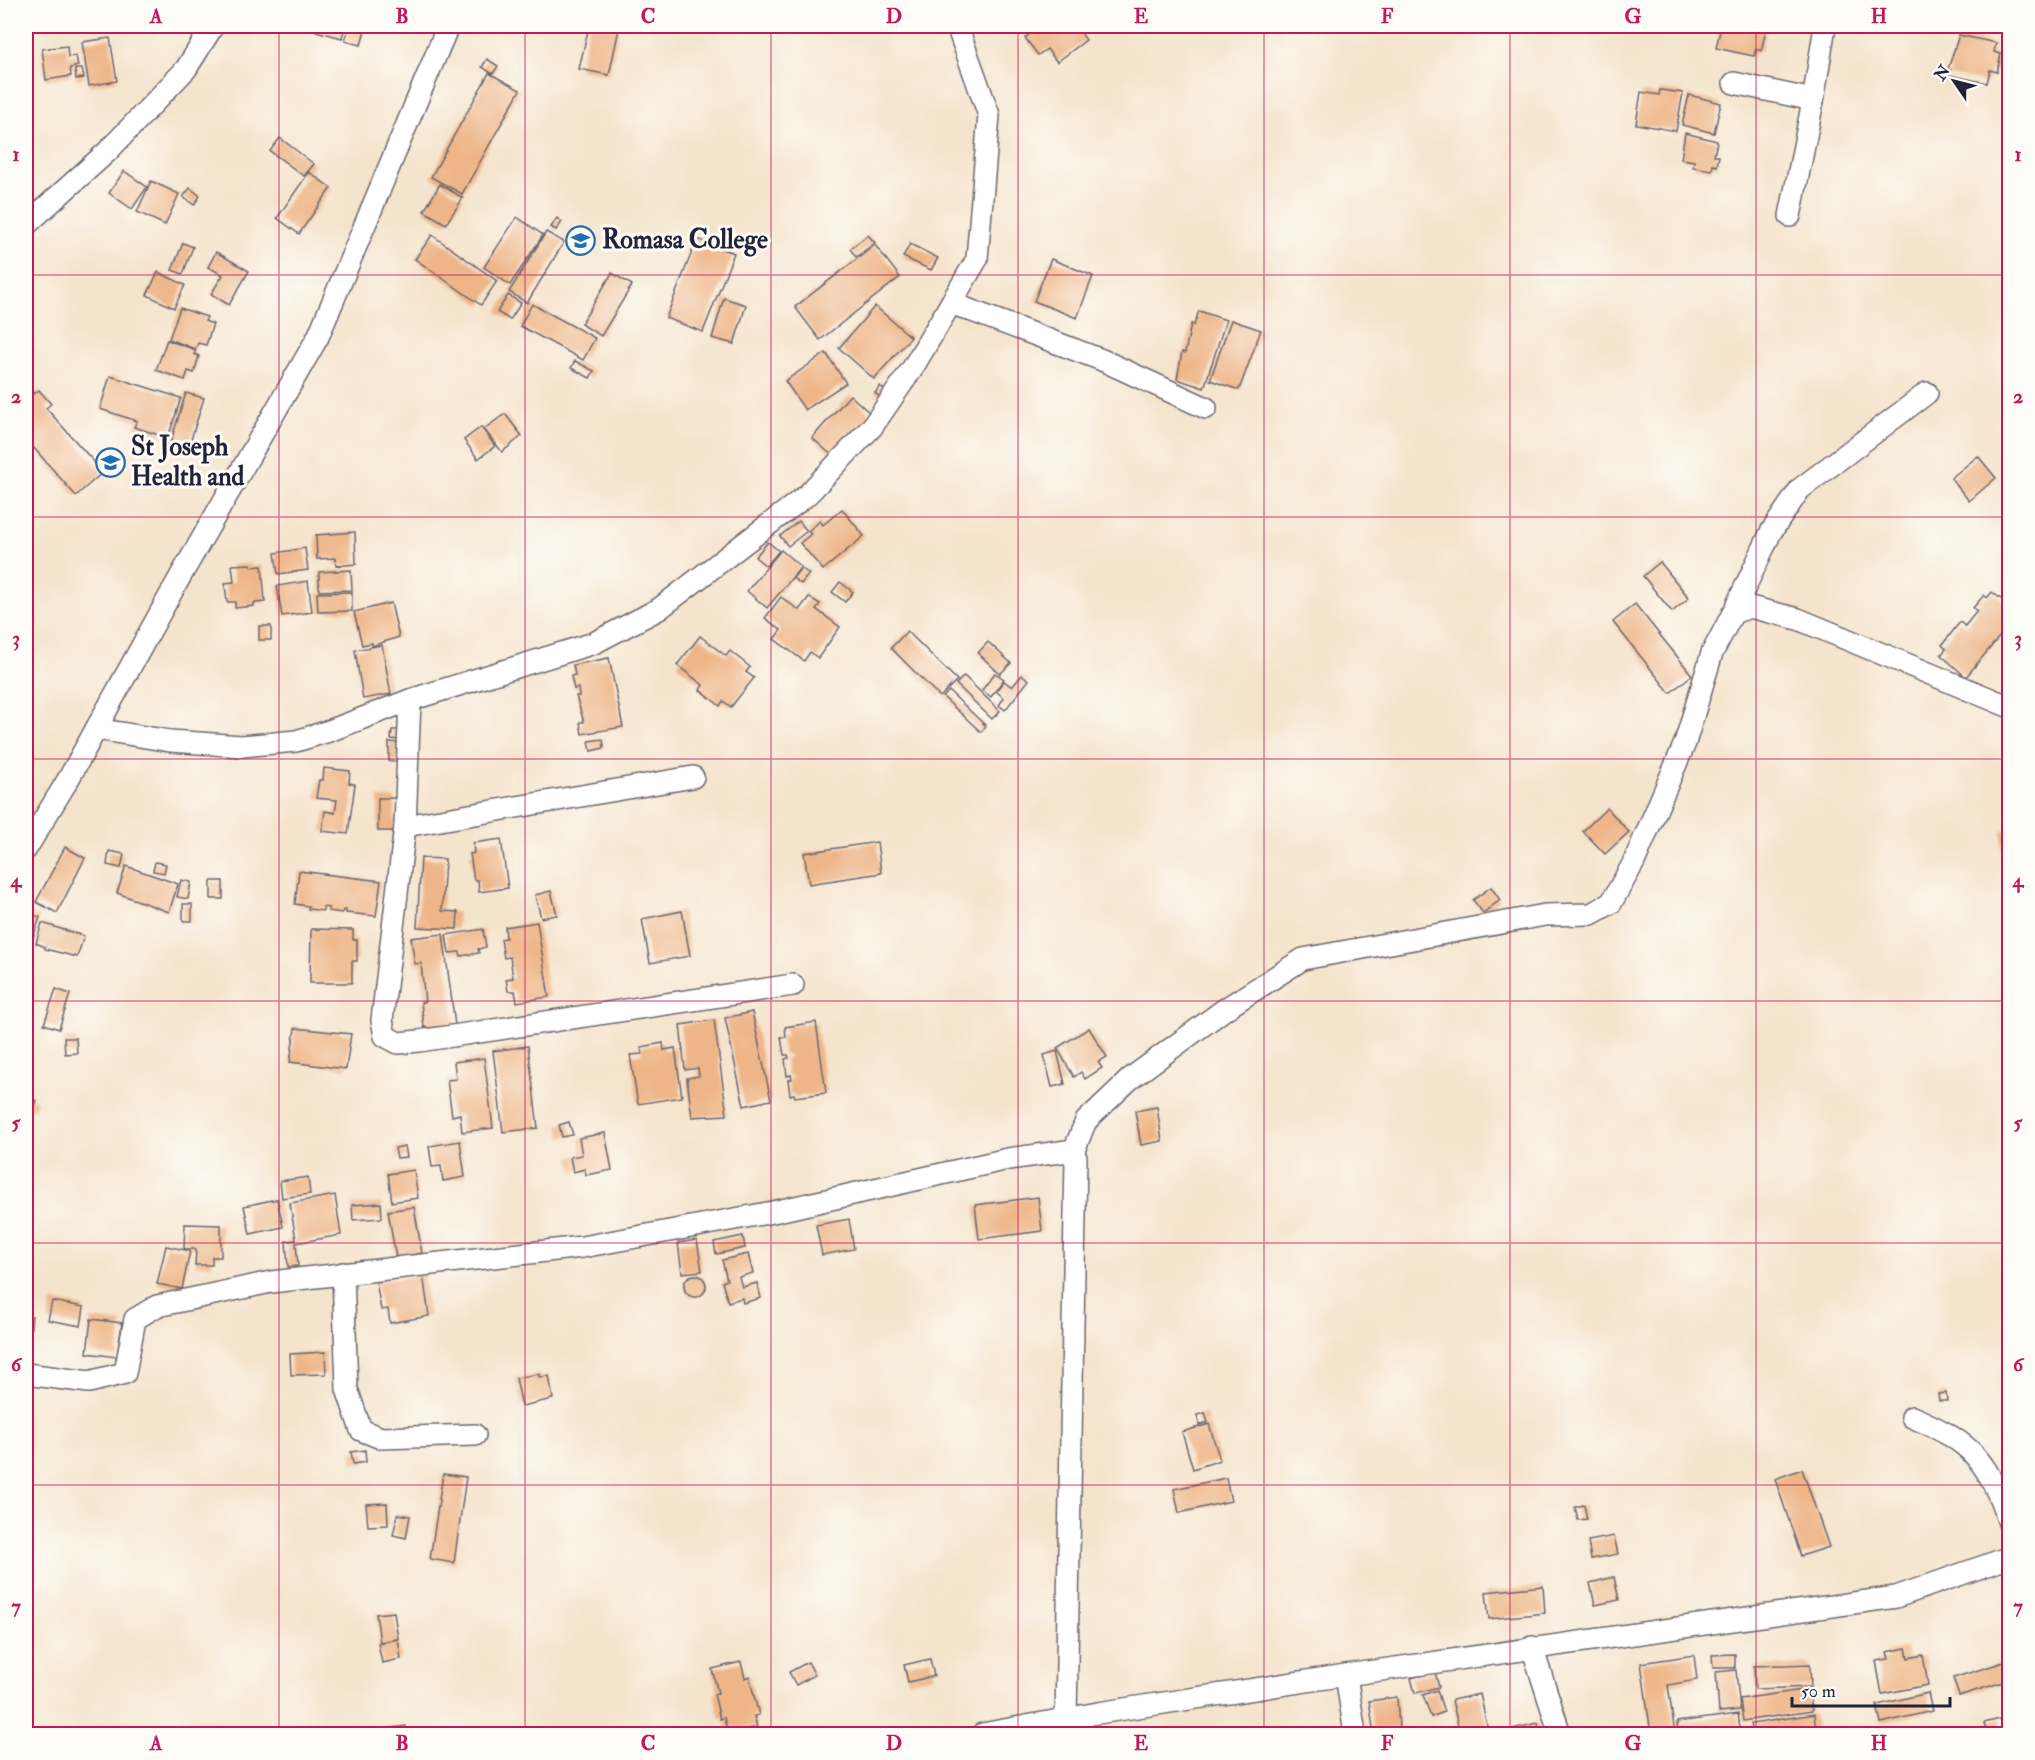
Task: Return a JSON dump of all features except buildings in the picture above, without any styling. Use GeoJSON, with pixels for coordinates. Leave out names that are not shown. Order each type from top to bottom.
{"type":"FeatureCollection","features":[{"type":"Feature","properties":{"kind":"street"},"geometry":{"type":"LineString","coordinates":[[26,225],[107,152],[186,69],[213,26]]}},
{"type":"Feature","properties":{"kind":"street"},"geometry":{"type":"LineString","coordinates":[[26,849],[33,822],[96,729],[180,577],[318,338],[448,26]]}},
{"type":"Feature","properties":{"kind":"street"},"geometry":{"type":"LineString","coordinates":[[96,729],[180,742],[242,746],[285,742],[329,731],[410,700],[594,644],[659,609],[807,495],[872,427],[912,369],[977,259],[989,115],[957,26]]}},
{"type":"Feature","properties":{"kind":"street"},"geometry":{"type":"LineString","coordinates":[[1790,216],[1825,26]]}},
{"type":"Feature","properties":{"kind":"street"},"geometry":{"type":"LineString","coordinates":[[1734,83],[1813,100]]}},
{"type":"Feature","properties":{"kind":"street"},"geometry":{"type":"LineString","coordinates":[[951,303],[1102,360],[1206,408]]}},
{"type":"Feature","properties":{"kind":"street"},"geometry":{"type":"LineString","coordinates":[[1072,1155],[1086,1121],[1130,1079],[1225,1009],[1303,959],[1545,915],[1591,914],[1611,903],[1634,862],[1685,743],[1712,653],[1771,532],[1800,489],[1927,393]]}},
{"type":"Feature","properties":{"kind":"street"},"geometry":{"type":"LineString","coordinates":[[1733,613],[1750,607],[1798,619],[2010,707]]}},
{"type":"Feature","properties":{"kind":"street"},"geometry":{"type":"LineString","coordinates":[[410,700],[405,826],[382,1020],[385,1036],[398,1043],[793,985]]}},
{"type":"Feature","properties":{"kind":"street"},"geometry":{"type":"LineString","coordinates":[[405,826],[693,777]]}},
{"type":"Feature","properties":{"kind":"street"},"geometry":{"type":"LineString","coordinates":[[26,1374],[89,1382],[125,1373],[135,1319],[144,1311],[157,1306],[271,1282],[582,1247],[773,1212],[1008,1159],[1067,1151],[1076,1158],[1066,1719]]}},
{"type":"Feature","properties":{"kind":"street"},"geometry":{"type":"LineString","coordinates":[[343,1274],[347,1389],[361,1430],[381,1438],[475,1435]]}},
{"type":"Feature","properties":{"kind":"street"},"geometry":{"type":"LineString","coordinates":[[1912,1417],[1959,1439],[1979,1460],[1994,1480],[2010,1526]]}},
{"type":"Feature","properties":{"kind":"street"},"geometry":{"type":"LineString","coordinates":[[982,1734],[1532,1647],[1896,1598],[2010,1557]]}},
{"type":"Feature","properties":{"kind":"street"},"geometry":{"type":"LineString","coordinates":[[1532,1647],[1560,1734]]}},
{"type":"Feature","properties":{"kind":"street"},"geometry":{"type":"LineString","coordinates":[[1346,1675],[1355,1734]]}},
{"type":"Feature","properties":{"kind":"place","name":"Romasa College"},"geometry":{"type":"Point","coordinates":[581,240]}},
{"type":"Feature","properties":{"kind":"place","name":"St Joseph Health and"},"geometry":{"type":"Point","coordinates":[110,462]}}]}
